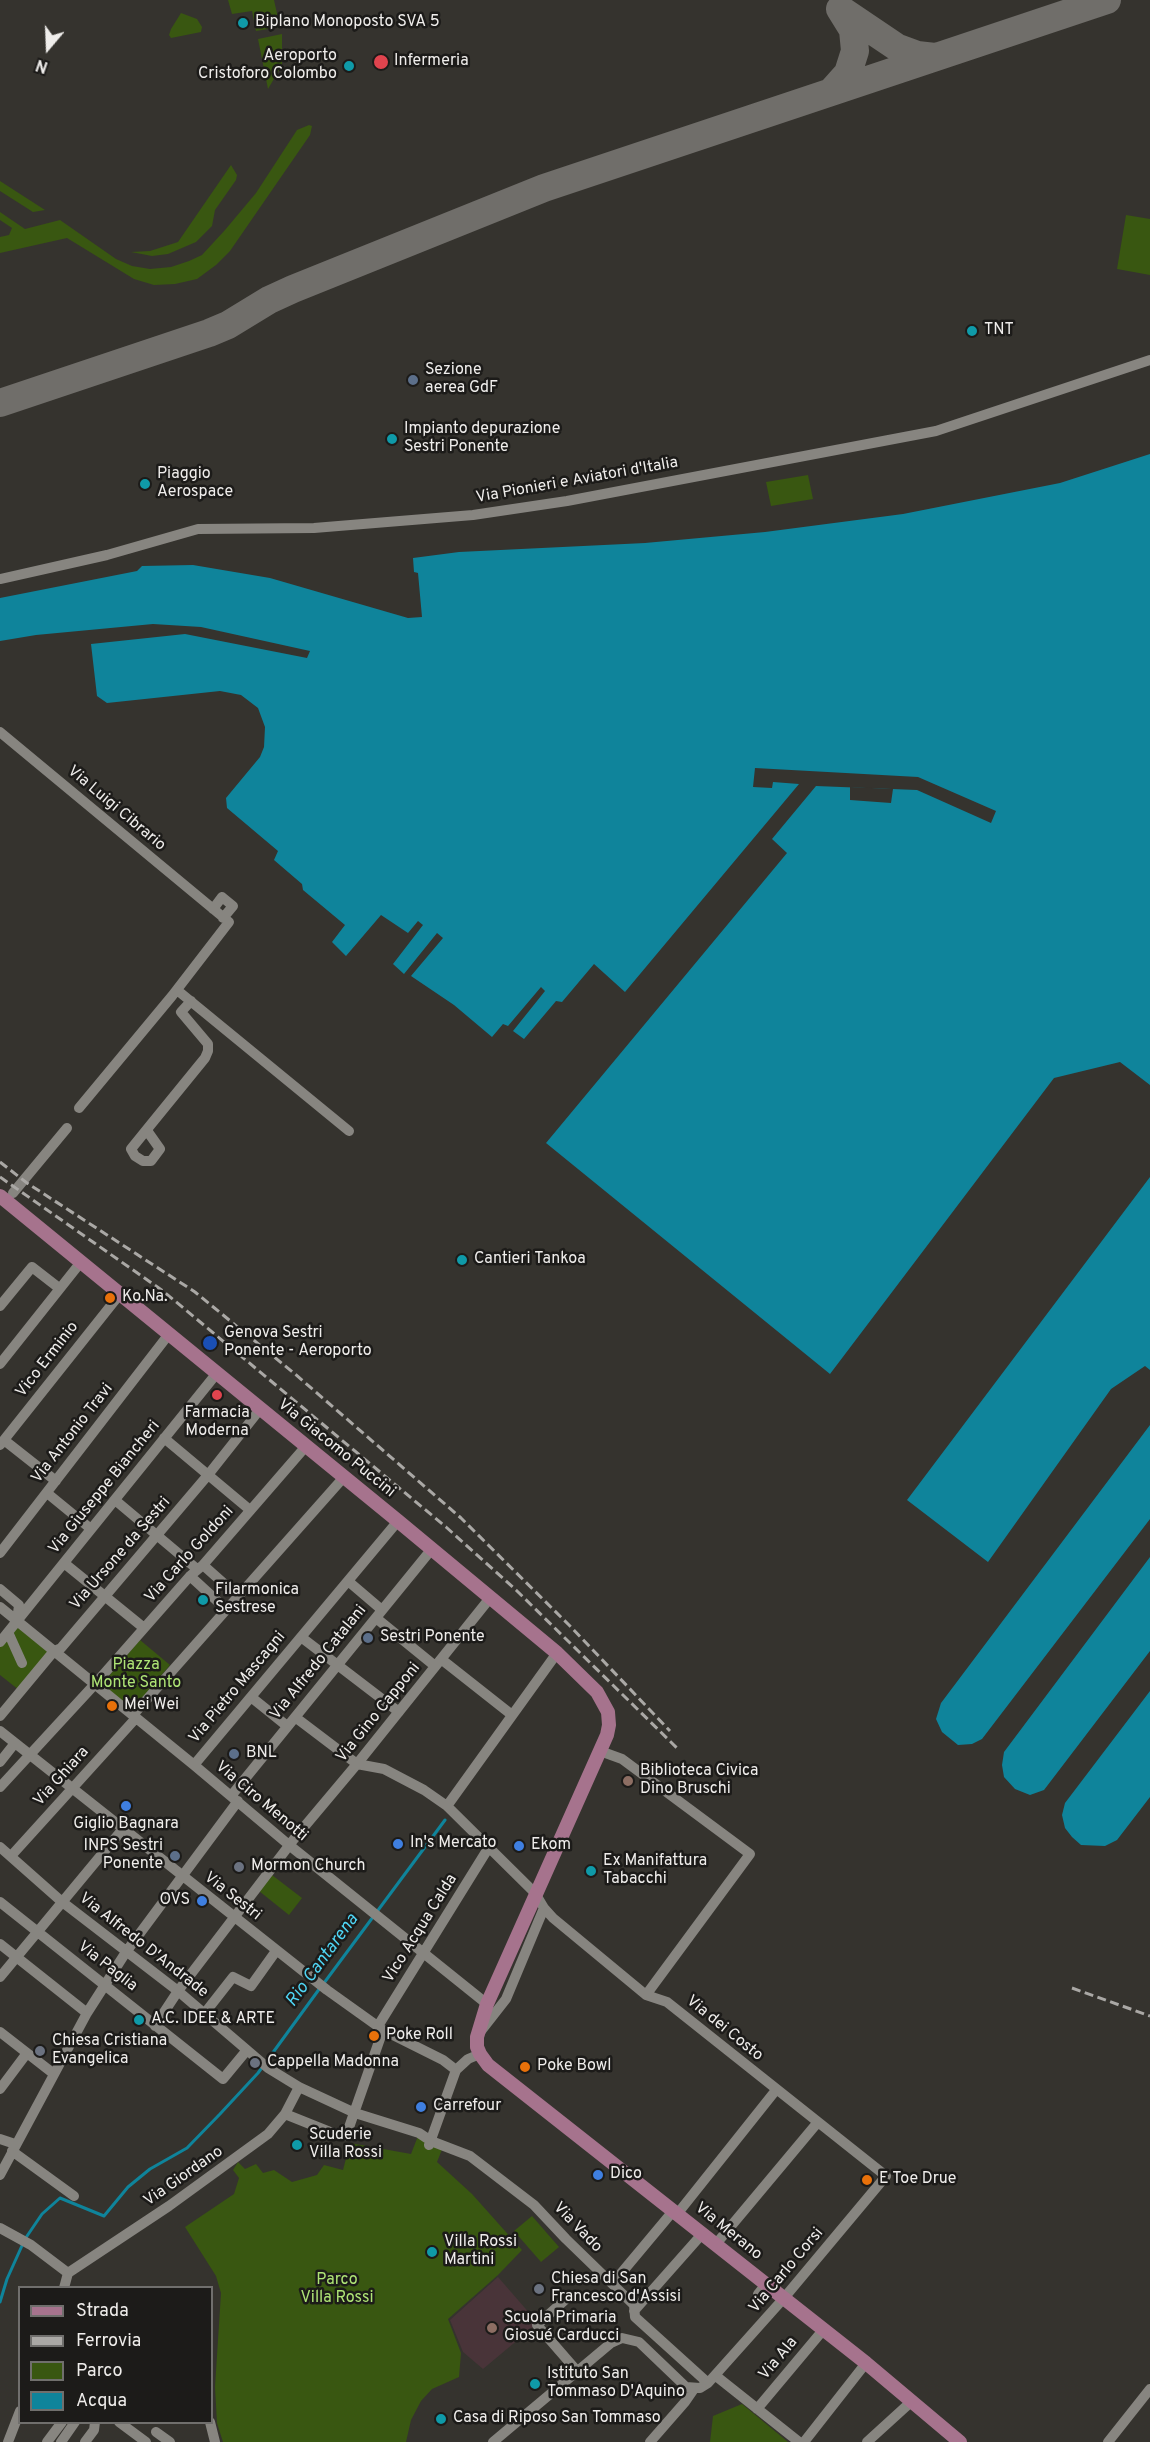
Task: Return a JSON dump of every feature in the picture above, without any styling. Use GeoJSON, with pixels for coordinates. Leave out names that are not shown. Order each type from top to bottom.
{"type":"FeatureCollection","features":[{"type":"Feature","properties":{"kind":"main road","name":"Via Giacomo Puccini"},"geometry":{"type":"LineString","coordinates":[[4,1197],[557,1653],[597,1692],[605,1703],[609,1725],[600,1751],[487,2004],[478,2046]]}},
{"type":"Feature","properties":{"kind":"main road","name":"Via Merano"},"geometry":{"type":"LineString","coordinates":[[478,2046],[488,2065],[676,2211],[716,2244],[762,2289],[784,2298],[960,2442]]}},
{"type":"Feature","properties":{"kind":"street","name":"Via Pionieri e Aviatori d'Italia"},"geometry":{"type":"LineString","coordinates":[[0,579],[107,555],[198,529],[314,528],[474,515],[567,501],[881,442],[936,431],[1150,360]]}},
{"type":"Feature","properties":{"kind":"street","name":"Via Luigi Cibrario"},"geometry":{"type":"LineString","coordinates":[[0,732],[229,922],[177,990],[79,1108]]}},
{"type":"Feature","properties":{"kind":"street"},"geometry":{"type":"LineString","coordinates":[[177,990],[349,1131]]}},
{"type":"Feature","properties":{"kind":"street"},"geometry":{"type":"LineString","coordinates":[[148,1128],[148,1132],[160,1149],[151,1161],[143,1161],[130,1149],[205,1058],[208,1051],[208,1044],[181,1012],[191,1001]]}},
{"type":"Feature","properties":{"kind":"street"},"geometry":{"type":"LineString","coordinates":[[4,1197],[67,1128]]}},
{"type":"Feature","properties":{"kind":"street"},"geometry":{"type":"LineString","coordinates":[[0,1364],[81,1262]]}},
{"type":"Feature","properties":{"kind":"street"},"geometry":{"type":"LineString","coordinates":[[0,1306],[32,1267],[59,1288]]}},
{"type":"Feature","properties":{"kind":"street","name":"Vico Erminio"},"geometry":{"type":"LineString","coordinates":[[2,1442],[120,1294]]}},
{"type":"Feature","properties":{"kind":"street","name":"Via Antonio Travi"},"geometry":{"type":"LineString","coordinates":[[0,1553],[169,1334]]}},
{"type":"Feature","properties":{"kind":"street","name":"Via Giuseppe Biancheri"},"geometry":{"type":"LineString","coordinates":[[0,1642],[217,1373]]}},
{"type":"Feature","properties":{"kind":"street","name":"Via Ursone da Sestri"},"geometry":{"type":"LineString","coordinates":[[0,1716],[54,1651],[61,1648],[157,1536],[261,1408]]}},
{"type":"Feature","properties":{"kind":"street"},"geometry":{"type":"LineString","coordinates":[[164,1438],[250,1510]]}},
{"type":"Feature","properties":{"kind":"street"},"geometry":{"type":"LineString","coordinates":[[2,1442],[56,1481]]}},
{"type":"Feature","properties":{"kind":"street","name":"Via Carlo Goldoni"},"geometry":{"type":"LineString","coordinates":[[0,1787],[95,1684],[307,1445]]}},
{"type":"Feature","properties":{"kind":"street","name":"Via Ghiara"},"geometry":{"type":"LineString","coordinates":[[11,1856],[344,1477]]}},
{"type":"Feature","properties":{"kind":"street"},"geometry":{"type":"LineString","coordinates":[[47,1493],[91,1529]]}},
{"type":"Feature","properties":{"kind":"street"},"geometry":{"type":"LineString","coordinates":[[115,1500],[197,1570],[238,1596]]}},
{"type":"Feature","properties":{"kind":"street","name":"Via Pietro Mascagni"},"geometry":{"type":"LineString","coordinates":[[194,1765],[398,1521]]}},
{"type":"Feature","properties":{"kind":"street","name":"Via Alfredo Catalani"},"geometry":{"type":"LineString","coordinates":[[0,2175],[87,2013],[126,1952],[287,1726],[431,1550]]}},
{"type":"Feature","properties":{"kind":"street"},"geometry":{"type":"LineString","coordinates":[[64,1563],[144,1628]]}},
{"type":"Feature","properties":{"kind":"street"},"geometry":{"type":"LineString","coordinates":[[197,1570],[226,1609]]}},
{"type":"Feature","properties":{"kind":"street"},"geometry":{"type":"LineString","coordinates":[[348,1581],[379,1614],[438,1663],[512,1715]]}},
{"type":"Feature","properties":{"kind":"street"},"geometry":{"type":"LineString","coordinates":[[0,1589],[18,1605],[17,1622]]}},
{"type":"Feature","properties":{"kind":"street","name":"Via Gino Capponi"},"geometry":{"type":"LineString","coordinates":[[155,2026],[178,1991],[289,1845],[490,1598]]}},
{"type":"Feature","properties":{"kind":"street","name":"Via Ciro Menotti"},"geometry":{"type":"LineString","coordinates":[[0,1607],[382,1921],[487,2004]]}},
{"type":"Feature","properties":{"kind":"street"},"geometry":{"type":"LineString","coordinates":[[8,1632],[22,1663]]}},
{"type":"Feature","properties":{"kind":"street"},"geometry":{"type":"LineString","coordinates":[[301,1637],[399,1712]]}},
{"type":"Feature","properties":{"kind":"street"},"geometry":{"type":"LineString","coordinates":[[447,1806],[557,1653]]}},
{"type":"Feature","properties":{"kind":"street"},"geometry":{"type":"LineString","coordinates":[[251,1697],[287,1726]]}},
{"type":"Feature","properties":{"kind":"street"},"geometry":{"type":"LineString","coordinates":[[295,1717],[357,1764]]}},
{"type":"Feature","properties":{"kind":"street","name":"Via Sestri"},"geometry":{"type":"LineString","coordinates":[[0,1731],[122,1830],[323,1987],[380,2028],[443,2060],[456,2070]]}},
{"type":"Feature","properties":{"kind":"street"},"geometry":{"type":"LineString","coordinates":[[0,1762],[15,1743]]}},
{"type":"Feature","properties":{"kind":"street"},"geometry":{"type":"LineString","coordinates":[[600,1751],[622,1759],[750,1854],[646,1995]]}},
{"type":"Feature","properties":{"kind":"street","name":"Via dei Costo"},"geometry":{"type":"LineString","coordinates":[[357,1764],[384,1769],[424,1790],[447,1806],[535,1893],[553,1918],[646,1995],[667,2002],[886,2176]]}},
{"type":"Feature","properties":{"kind":"street"},"geometry":{"type":"LineString","coordinates":[[0,1977],[61,1900],[122,1830]]}},
{"type":"Feature","properties":{"kind":"street","name":"Via Alfredo D'Andrade"},"geometry":{"type":"LineString","coordinates":[[0,1847],[61,1900],[178,1991],[263,2064],[299,2087]]}},
{"type":"Feature","properties":{"kind":"street","name":"Vico Acqua Calda"},"geometry":{"type":"LineString","coordinates":[[285,2114],[341,2135],[355,2113],[380,2028],[489,1847]]}},
{"type":"Feature","properties":{"kind":"street","name":"Via Paglia"},"geometry":{"type":"LineString","coordinates":[[0,1902],[223,2079],[247,2050]]}},
{"type":"Feature","properties":{"kind":"street"},"geometry":{"type":"LineString","coordinates":[[430,2143],[456,2070],[478,2046],[506,1999],[544,1908]]}},
{"type":"Feature","properties":{"kind":"street"},"geometry":{"type":"LineString","coordinates":[[0,1944],[87,2013]]}},
{"type":"Feature","properties":{"kind":"street"},"geometry":{"type":"LineString","coordinates":[[204,2014],[233,1977],[251,1986],[276,1951]]}},
{"type":"Feature","properties":{"kind":"street"},"geometry":{"type":"LineString","coordinates":[[0,2032],[54,2074]]}},
{"type":"Feature","properties":{"kind":"street"},"geometry":{"type":"LineString","coordinates":[[0,2089],[27,2053]]}},
{"type":"Feature","properties":{"kind":"street"},"geometry":{"type":"LineString","coordinates":[[299,2087],[355,2113]]}},
{"type":"Feature","properties":{"kind":"street","name":"Via Giordano"},"geometry":{"type":"LineString","coordinates":[[68,2273],[230,2163],[268,2134],[285,2114],[299,2087]]}},
{"type":"Feature","properties":{"kind":"street"},"geometry":{"type":"LineString","coordinates":[[613,2283],[776,2090]]}},
{"type":"Feature","properties":{"kind":"street","name":"Via Vado"},"geometry":{"type":"LineString","coordinates":[[355,2113],[419,2133],[430,2143],[470,2156],[534,2205],[594,2268],[613,2283],[634,2305],[635,2317],[712,2379],[757,2409],[799,2442]]}},
{"type":"Feature","properties":{"kind":"street"},"geometry":{"type":"LineString","coordinates":[[716,2244],[818,2122]]}},
{"type":"Feature","properties":{"kind":"street"},"geometry":{"type":"LineString","coordinates":[[0,2139],[74,2196]]}},
{"type":"Feature","properties":{"kind":"street","name":"Via Carlo Corsi"},"geometry":{"type":"LineString","coordinates":[[712,2379],[784,2298],[886,2176]]}},
{"type":"Feature","properties":{"kind":"street"},"geometry":{"type":"LineString","coordinates":[[0,2228],[31,2245],[68,2273],[65,2286]]}},
{"type":"Feature","properties":{"kind":"street"},"geometry":{"type":"LineString","coordinates":[[634,2311],[702,2233]]}},
{"type":"Feature","properties":{"kind":"street"},"geometry":{"type":"LineString","coordinates":[[567,2299],[537,2325],[577,2371]]}},
{"type":"Feature","properties":{"kind":"street","name":"Via Ala"},"geometry":{"type":"LineString","coordinates":[[757,2409],[824,2329]]}},
{"type":"Feature","properties":{"kind":"street"},"geometry":{"type":"LineString","coordinates":[[499,2440],[611,2343],[628,2338],[639,2342],[686,2386],[694,2389]]}},
{"type":"Feature","properties":{"kind":"street"},"geometry":{"type":"LineString","coordinates":[[804,2442],[866,2363]]}},
{"type":"Feature","properties":{"kind":"street"},"geometry":{"type":"LineString","coordinates":[[650,2442],[686,2402],[694,2389],[712,2379]]}},
{"type":"Feature","properties":{"kind":"street"},"geometry":{"type":"LineString","coordinates":[[1108,2442],[1150,2389]]}},
{"type":"Feature","properties":{"kind":"street"},"geometry":{"type":"LineString","coordinates":[[867,2442],[912,2401]]}},
{"type":"Feature","properties":{"kind":"street"},"geometry":{"type":"LineString","coordinates":[[8,2442],[18,2416]]}},
{"type":"Feature","properties":{"kind":"street"},"geometry":{"type":"LineString","coordinates":[[47,2442],[60,2424]]}},
{"type":"Feature","properties":{"kind":"street"},"geometry":{"type":"LineString","coordinates":[[61,2442],[74,2424]]}},
{"type":"Feature","properties":{"kind":"street"},"geometry":{"type":"LineString","coordinates":[[86,2442],[94,2430],[95,2424]]}},
{"type":"Feature","properties":{"kind":"street"},"geometry":{"type":"LineString","coordinates":[[210,2424],[215,2442]]}},
{"type":"Feature","properties":{"kind":"street"},"geometry":{"type":"LineString","coordinates":[[131,2426],[146,2442]]}},
{"type":"Feature","properties":{"kind":"street"},"geometry":{"type":"LineString","coordinates":[[156,2432],[170,2442]]}},
{"type":"Feature","properties":{"kind":"shaded area","name":"Scuola Primaria Giosué Carducci"},"geometry":{"type":"Polygon","coordinates":[[[498,2277],[538,2323],[483,2369],[463,2352],[450,2320],[498,2277]]]}},
{"type":"Feature","properties":{"kind":"green space"},"geometry":{"type":"Polygon","coordinates":[[[228,0],[274,0],[280,27],[256,31],[252,11],[232,14],[228,0]]]}},
{"type":"Feature","properties":{"kind":"green space"},"geometry":{"type":"Polygon","coordinates":[[[181,13],[197,19],[202,27],[201,32],[171,38],[169,35],[171,29],[181,13]]]}},
{"type":"Feature","properties":{"kind":"green space"},"geometry":{"type":"Polygon","coordinates":[[[282,34],[282,65],[268,89],[258,39],[282,34]]]}},
{"type":"Feature","properties":{"kind":"green space"},"geometry":{"type":"Polygon","coordinates":[[[312,126],[310,135],[230,251],[197,279],[175,284],[154,285],[134,279],[67,238],[0,253],[0,237],[9,235],[12,228],[0,220],[0,212],[25,229],[60,220],[116,259],[132,266],[150,269],[171,267],[189,261],[202,255],[225,230],[256,193],[297,130],[312,126]]]}},
{"type":"Feature","properties":{"kind":"green space"},"geometry":{"type":"Polygon","coordinates":[[[231,165],[237,175],[236,180],[215,210],[212,226],[196,242],[168,254],[152,256],[131,252],[150,251],[178,242],[231,165]]]}},
{"type":"Feature","properties":{"kind":"green space"},"geometry":{"type":"Polygon","coordinates":[[[0,181],[45,210],[33,212],[0,191],[0,181]]]}},
{"type":"Feature","properties":{"kind":"green space"},"geometry":{"type":"Polygon","coordinates":[[[1126,215],[1150,219],[1150,275],[1117,269],[1126,215]]]}},
{"type":"Feature","properties":{"kind":"green space"},"geometry":{"type":"Polygon","coordinates":[[[808,475],[813,499],[771,506],[766,482],[808,475]]]}},
{"type":"Feature","properties":{"kind":"green space"},"geometry":{"type":"Polygon","coordinates":[[[16,1626],[50,1653],[19,1690],[0,1675],[0,1645],[16,1626]]]}},
{"type":"Feature","properties":{"kind":"green space","name":"Piazza Monte Santo"},"geometry":{"type":"Polygon","coordinates":[[[140,1640],[170,1665],[132,1710],[102,1684],[140,1640]]]}},
{"type":"Feature","properties":{"kind":"green space"},"geometry":{"type":"Polygon","coordinates":[[[272,1875],[302,1898],[289,1915],[259,1891],[272,1875]]]}},
{"type":"Feature","properties":{"kind":"green space","name":"Parco Villa Rossi"},"geometry":{"type":"Polygon","coordinates":[[[418,2136],[443,2147],[437,2162],[472,2194],[522,2250],[498,2275],[448,2319],[461,2353],[459,2377],[432,2389],[421,2401],[411,2420],[406,2442],[223,2442],[217,2423],[215,2387],[221,2293],[216,2276],[185,2227],[234,2194],[239,2178],[233,2170],[238,2162],[245,2169],[256,2164],[263,2173],[274,2170],[292,2182],[317,2175],[324,2165],[343,2170],[350,2143],[411,2154],[418,2136]]]}},
{"type":"Feature","properties":{"kind":"green space"},"geometry":{"type":"Polygon","coordinates":[[[532,2216],[559,2247],[541,2262],[514,2231],[532,2216]]]}},
{"type":"Feature","properties":{"kind":"green space"},"geometry":{"type":"Polygon","coordinates":[[[742,2404],[788,2442],[710,2442],[713,2416],[742,2404]]]}},
{"type":"Feature","properties":{"kind":"water"},"geometry":{"type":"Polygon","coordinates":[[[1150,454],[1150,1085],[1120,1062],[1054,1078],[830,1374],[546,1143],[787,853],[772,839],[816,786],[917,790],[991,823],[996,811],[918,777],[755,768],[753,787],[772,788],[773,782],[799,784],[625,992],[594,964],[562,1002],[556,1001],[524,1039],[513,1031],[545,991],[541,987],[508,1026],[503,1024],[492,1037],[454,1005],[411,976],[443,938],[437,933],[404,974],[393,964],[423,925],[418,921],[408,933],[381,915],[346,956],[332,942],[345,925],[303,890],[302,884],[274,860],[278,851],[227,808],[226,798],[260,757],[264,747],[265,727],[258,708],[241,695],[220,691],[107,703],[97,696],[91,644],[185,634],[307,658],[310,651],[201,627],[153,624],[36,635],[0,641],[0,598],[137,571],[142,566],[193,565],[270,578],[408,618],[422,617],[418,573],[414,572],[413,558],[459,552],[645,543],[765,532],[903,514],[1060,483],[1150,454]]]}},
{"type":"Feature","properties":{"kind":"water"},"geometry":{"type":"Polygon","coordinates":[[[1150,1177],[1150,1370],[1145,1366],[1111,1389],[988,1562],[907,1500],[1150,1177]]]}},
{"type":"Feature","properties":{"kind":"water"},"geometry":{"type":"Polygon","coordinates":[[[1150,1425],[1150,1519],[982,1739],[972,1744],[958,1745],[942,1732],[936,1719],[941,1703],[1150,1425]]]}},
{"type":"Feature","properties":{"kind":"water"},"geometry":{"type":"Polygon","coordinates":[[[1150,1557],[1150,1651],[1044,1790],[1030,1795],[1015,1789],[1004,1777],[1002,1765],[1004,1752],[1150,1557]]]}},
{"type":"Feature","properties":{"kind":"water"},"geometry":{"type":"Polygon","coordinates":[[[1150,1691],[1150,1797],[1117,1840],[1105,1846],[1081,1845],[1065,1828],[1062,1815],[1065,1803],[1150,1691]]]}},
{"type":"Feature","properties":{"kind":"pier"},"geometry":{"type":"Polygon","coordinates":[[[850,787],[893,789],[891,803],[850,800],[850,787]]]}},
{"type":"Feature","properties":{"kind":"waterway","name":"Rio Cantarena"},"geometry":{"type":"LineString","coordinates":[[324,1983],[445,1820]]}},
{"type":"Feature","properties":{"kind":"waterway","name":"Rio Cantarena"},"geometry":{"type":"LineString","coordinates":[[0,2302],[7,2279],[25,2239],[42,2214],[60,2198],[104,2216],[128,2187],[150,2169],[187,2148],[220,2114],[258,2073],[320,1988]]}},
{"type":"Feature","properties":{"kind":"taxiway"},"geometry":{"type":"LineString","coordinates":[[0,403],[209,333],[293,289],[544,188],[1107,0]]}},
{"type":"Feature","properties":{"kind":"taxiway"},"geometry":{"type":"LineString","coordinates":[[831,92],[848,73],[855,51],[853,30],[840,9],[898,48],[917,55],[935,57]]}},
{"type":"Feature","properties":{"kind":"railway"},"geometry":{"type":"LineString","coordinates":[[0,1162],[27,1183],[195,1292],[295,1374],[461,1518],[569,1625],[670,1731]]}},
{"type":"Feature","properties":{"kind":"railway"},"geometry":{"type":"LineString","coordinates":[[0,1177],[163,1291],[446,1527],[516,1590],[679,1750]]}},
{"type":"Feature","properties":{"kind":"railway"},"geometry":{"type":"LineString","coordinates":[[1072,1988],[1150,2016]]}},
{"type":"Feature","properties":{"kind":"place","name":"Biplano Monoposto SVA 5"},"geometry":{"type":"Point","coordinates":[243,23]}},
{"type":"Feature","properties":{"kind":"place","name":"Infermeria"},"geometry":{"type":"Point","coordinates":[381,62]}},
{"type":"Feature","properties":{"kind":"place","name":"Aeroporto Cristoforo Colombo"},"geometry":{"type":"Point","coordinates":[349,66]}},
{"type":"Feature","properties":{"kind":"place","name":"TNT"},"geometry":{"type":"Point","coordinates":[972,331]}},
{"type":"Feature","properties":{"kind":"place","name":"Sezione aerea GdF"},"geometry":{"type":"Point","coordinates":[413,380]}},
{"type":"Feature","properties":{"kind":"place","name":"Impianto depurazione Sestri Ponente"},"geometry":{"type":"Point","coordinates":[392,439]}},
{"type":"Feature","properties":{"kind":"place","name":"Piaggio Aerospace"},"geometry":{"type":"Point","coordinates":[145,484]}},
{"type":"Feature","properties":{"kind":"place","name":"Cantieri Tankoa"},"geometry":{"type":"Point","coordinates":[462,1260]}},
{"type":"Feature","properties":{"kind":"place","name":"Ko.Na."},"geometry":{"type":"Point","coordinates":[110,1298]}},
{"type":"Feature","properties":{"kind":"place","name":"Genova Sestri Ponente - Aeroporto"},"geometry":{"type":"Point","coordinates":[210,1343]}},
{"type":"Feature","properties":{"kind":"place","name":"Farmacia Moderna"},"geometry":{"type":"Point","coordinates":[217,1395]}},
{"type":"Feature","properties":{"kind":"place","name":"Filarmonica Sestrese"},"geometry":{"type":"Point","coordinates":[203,1600]}},
{"type":"Feature","properties":{"kind":"place","name":"Sestri Ponente"},"geometry":{"type":"Point","coordinates":[368,1638]}},
{"type":"Feature","properties":{"kind":"place","name":"Mei Wei"},"geometry":{"type":"Point","coordinates":[112,1706]}},
{"type":"Feature","properties":{"kind":"place","name":"BNL"},"geometry":{"type":"Point","coordinates":[234,1754]}},
{"type":"Feature","properties":{"kind":"place","name":"Biblioteca Civica Dino Bruschi"},"geometry":{"type":"Point","coordinates":[628,1781]}},
{"type":"Feature","properties":{"kind":"place","name":"Giglio Bagnara"},"geometry":{"type":"Point","coordinates":[126,1806]}},
{"type":"Feature","properties":{"kind":"place","name":"In's Mercato"},"geometry":{"type":"Point","coordinates":[398,1844]}},
{"type":"Feature","properties":{"kind":"place","name":"Ekom"},"geometry":{"type":"Point","coordinates":[519,1846]}},
{"type":"Feature","properties":{"kind":"place","name":"INPS Sestri Ponente"},"geometry":{"type":"Point","coordinates":[175,1856]}},
{"type":"Feature","properties":{"kind":"place","name":"Mormon Church"},"geometry":{"type":"Point","coordinates":[239,1867]}},
{"type":"Feature","properties":{"kind":"place","name":"Ex Manifattura Tabacchi"},"geometry":{"type":"Point","coordinates":[591,1871]}},
{"type":"Feature","properties":{"kind":"place","name":"OVS"},"geometry":{"type":"Point","coordinates":[202,1901]}},
{"type":"Feature","properties":{"kind":"place","name":"A.C. IDEE & ARTE"},"geometry":{"type":"Point","coordinates":[139,2020]}},
{"type":"Feature","properties":{"kind":"place","name":"Poke Roll"},"geometry":{"type":"Point","coordinates":[374,2036]}},
{"type":"Feature","properties":{"kind":"place","name":"Chiesa Cristiana Evangelica"},"geometry":{"type":"Point","coordinates":[40,2051]}},
{"type":"Feature","properties":{"kind":"place","name":"Cappella Madonna"},"geometry":{"type":"Point","coordinates":[255,2063]}},
{"type":"Feature","properties":{"kind":"place","name":"Poke Bowl"},"geometry":{"type":"Point","coordinates":[525,2067]}},
{"type":"Feature","properties":{"kind":"place","name":"Carrefour"},"geometry":{"type":"Point","coordinates":[421,2107]}},
{"type":"Feature","properties":{"kind":"place","name":"Scuderie Villa Rossi"},"geometry":{"type":"Point","coordinates":[297,2145]}},
{"type":"Feature","properties":{"kind":"place","name":"Dico"},"geometry":{"type":"Point","coordinates":[598,2175]}},
{"type":"Feature","properties":{"kind":"place","name":"E Toe Drue"},"geometry":{"type":"Point","coordinates":[867,2180]}},
{"type":"Feature","properties":{"kind":"place","name":"Villa Rossi Martini"},"geometry":{"type":"Point","coordinates":[432,2252]}},
{"type":"Feature","properties":{"kind":"place","name":"Chiesa di San Francesco d'Assisi"},"geometry":{"type":"Point","coordinates":[539,2289]}},
{"type":"Feature","properties":{"kind":"place","name":"Scuola Primaria Giosué Carducci"},"geometry":{"type":"Point","coordinates":[492,2328]}},
{"type":"Feature","properties":{"kind":"place","name":"Istituto San Tommaso D'Aquino"},"geometry":{"type":"Point","coordinates":[535,2384]}},
{"type":"Feature","properties":{"kind":"place","name":"Casa di Riposo San Tommaso"},"geometry":{"type":"Point","coordinates":[441,2419]}}]}
